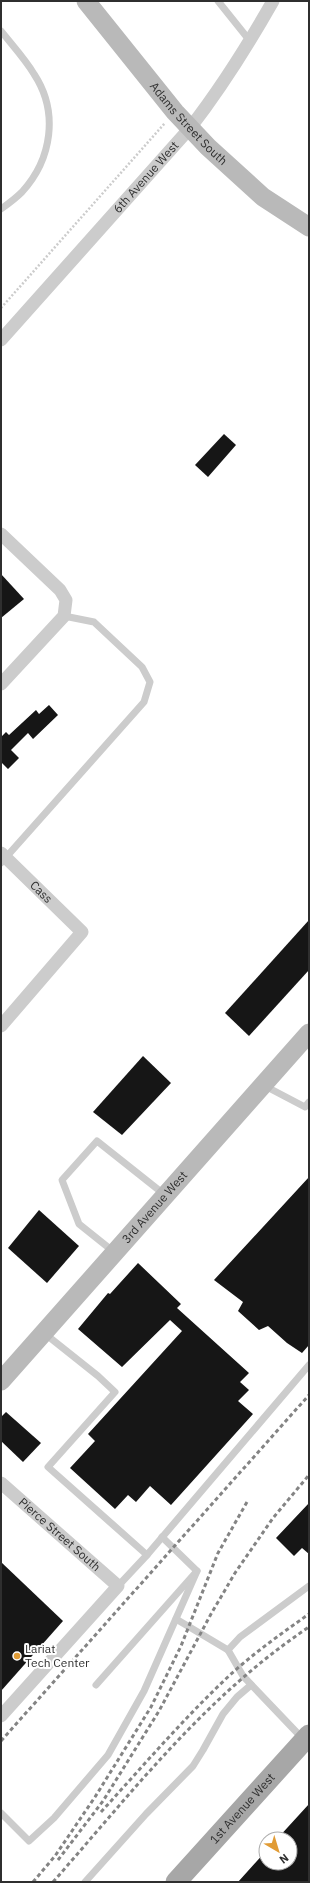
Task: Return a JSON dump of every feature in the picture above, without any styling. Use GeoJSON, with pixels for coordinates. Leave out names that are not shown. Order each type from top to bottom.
{"type":"FeatureCollection","features":[{"type":"Feature","properties":{"kind":"main road","name":"1st Avenue West"},"geometry":{"type":"LineString","coordinates":[[176,1882],[307,1740]]}},
{"type":"Feature","properties":{"kind":"street","name":"Adams Street South"},"geometry":{"type":"LineString","coordinates":[[86,1],[175,112],[190,128],[263,197],[309,227]]}},
{"type":"Feature","properties":{"kind":"street","name":"6th Avenue West"},"geometry":{"type":"LineString","coordinates":[[1,340],[190,128],[210,102],[250,41],[273,1]]}},
{"type":"Feature","properties":{"kind":"street"},"geometry":{"type":"LineString","coordinates":[[1,534],[60,590],[66,600],[64,616],[1,684]]}},
{"type":"Feature","properties":{"kind":"street","name":"Cass"},"geometry":{"type":"LineString","coordinates":[[1,1026],[82,932],[3,858]]}},
{"type":"Feature","properties":{"kind":"street","name":"3rd Avenue West"},"geometry":{"type":"LineString","coordinates":[[1,1381],[309,1033]]}},
{"type":"Feature","properties":{"kind":"street","name":"Pierce Street South"},"geometry":{"type":"LineString","coordinates":[[1,1483],[118,1586]]}},
{"type":"Feature","properties":{"kind":"street"},"geometry":{"type":"LineString","coordinates":[[1,1716],[118,1586]]}},
{"type":"Feature","properties":{"kind":"lane"},"geometry":{"type":"LineString","coordinates":[[218,1],[250,41]]}},
{"type":"Feature","properties":{"kind":"lane"},"geometry":{"type":"LineString","coordinates":[[1,31],[35,75],[44,96],[50,118],[48,143],[36,173],[22,192],[1,209]]}},
{"type":"Feature","properties":{"kind":"lane"},"geometry":{"type":"LineString","coordinates":[[3,858],[144,702],[150,682],[142,668],[94,622],[64,616]]}},
{"type":"Feature","properties":{"kind":"lane"},"geometry":{"type":"LineString","coordinates":[[263,1085],[304,1107],[309,1102]]}},
{"type":"Feature","properties":{"kind":"lane"},"geometry":{"type":"LineString","coordinates":[[114,1253],[79,1224],[62,1180],[97,1141],[165,1196]]}},
{"type":"Feature","properties":{"kind":"lane"},"geometry":{"type":"LineString","coordinates":[[44,1332],[98,1376],[115,1392],[48,1467],[146,1555]]}},
{"type":"Feature","properties":{"kind":"lane"},"geometry":{"type":"LineString","coordinates":[[118,1586],[309,1365]]}},
{"type":"Feature","properties":{"kind":"lane"},"geometry":{"type":"LineString","coordinates":[[162,1536],[197,1571]]}},
{"type":"Feature","properties":{"kind":"lane"},"geometry":{"type":"LineString","coordinates":[[1,1813],[29,1841],[54,1818],[108,1755],[144,1691],[197,1571]]}},
{"type":"Feature","properties":{"kind":"lane"},"geometry":{"type":"LineString","coordinates":[[96,1685],[197,1571]]}},
{"type":"Feature","properties":{"kind":"lane"},"geometry":{"type":"LineString","coordinates":[[228,1650],[240,1637],[309,1586]]}},
{"type":"Feature","properties":{"kind":"lane"},"geometry":{"type":"LineString","coordinates":[[176,1619],[228,1650],[238,1669],[251,1685],[307,1740]]}},
{"type":"Feature","properties":{"kind":"lane"},"geometry":{"type":"LineString","coordinates":[[85,1882],[146,1814],[193,1766],[223,1714],[237,1697],[251,1685]]}},
{"type":"Feature","properties":{"kind":"path"},"geometry":{"type":"LineString","coordinates":[[1,308],[175,112]]}},
{"type":"Feature","properties":{"kind":"building"},"geometry":{"type":"Polygon","coordinates":[[[224,434],[236,445],[208,477],[195,465],[224,434]]]}},
{"type":"Feature","properties":{"kind":"building"},"geometry":{"type":"Polygon","coordinates":[[[1,574],[24,599],[1,618],[1,574]]]}},
{"type":"Feature","properties":{"kind":"building"},"geometry":{"type":"Polygon","coordinates":[[[49,705],[58,715],[33,739],[28,733],[11,750],[19,758],[8,769],[1,762],[1,737],[6,732],[9,735],[36,710],[39,714],[49,705]]]}},
{"type":"Feature","properties":{"kind":"building"},"geometry":{"type":"Polygon","coordinates":[[[309,920],[309,970],[249,1036],[225,1013],[309,920]]]}},
{"type":"Feature","properties":{"kind":"building"},"geometry":{"type":"Polygon","coordinates":[[[143,1056],[171,1083],[122,1135],[93,1112],[143,1056]]]}},
{"type":"Feature","properties":{"kind":"building"},"geometry":{"type":"Polygon","coordinates":[[[309,1177],[309,1345],[302,1353],[287,1343],[268,1326],[259,1330],[238,1311],[243,1302],[214,1280],[309,1177]]]}},
{"type":"Feature","properties":{"kind":"building"},"geometry":{"type":"Polygon","coordinates":[[[39,1210],[79,1246],[47,1283],[8,1248],[39,1210]]]}},
{"type":"Feature","properties":{"kind":"building"},"geometry":{"type":"Polygon","coordinates":[[[138,1263],[181,1304],[177,1308],[249,1373],[240,1382],[249,1390],[238,1401],[253,1414],[171,1505],[150,1486],[136,1502],[128,1495],[115,1509],[70,1468],[95,1441],[88,1434],[182,1331],[170,1320],[122,1367],[78,1329],[108,1293],[110,1294],[138,1263]]]}},
{"type":"Feature","properties":{"kind":"building"},"geometry":{"type":"Polygon","coordinates":[[[6,1412],[41,1443],[23,1462],[1,1441],[1,1417],[6,1412]]]}},
{"type":"Feature","properties":{"kind":"building"},"geometry":{"type":"Polygon","coordinates":[[[309,1503],[309,1554],[302,1548],[294,1556],[276,1538],[309,1503]]]}},
{"type":"Feature","properties":{"kind":"building","name":"Lariat Tech Center"},"geometry":{"type":"Polygon","coordinates":[[[1,1562],[63,1621],[1,1691],[1,1562]]]}},
{"type":"Feature","properties":{"kind":"building"},"geometry":{"type":"Polygon","coordinates":[[[309,1804],[309,1882],[238,1882],[258,1860],[258,1871],[298,1871],[298,1831],[284,1831],[309,1804]]]}},
{"type":"Feature","properties":{"kind":"railway"},"geometry":{"type":"LineString","coordinates":[[1,1741],[309,1395]]}},
{"type":"Feature","properties":{"kind":"railway"},"geometry":{"type":"LineString","coordinates":[[58,1860],[103,1801],[159,1711],[211,1614],[235,1573],[273,1518],[309,1475]]}},
{"type":"Feature","properties":{"kind":"railway"},"geometry":{"type":"LineString","coordinates":[[33,1882],[55,1856],[95,1797],[151,1707],[181,1646],[218,1553],[247,1502]]}},
{"type":"Feature","properties":{"kind":"railway"},"geometry":{"type":"LineString","coordinates":[[101,1812],[213,1691],[258,1651],[309,1614]]}},
{"type":"Feature","properties":{"kind":"railway"},"geometry":{"type":"LineString","coordinates":[[53,1882],[142,1779],[204,1714],[237,1683],[272,1654],[309,1627]]}},
{"type":"Feature","properties":{"kind":"place","name":"Lariat Tech Center"},"geometry":{"type":"Point","coordinates":[17,1656]}}]}
